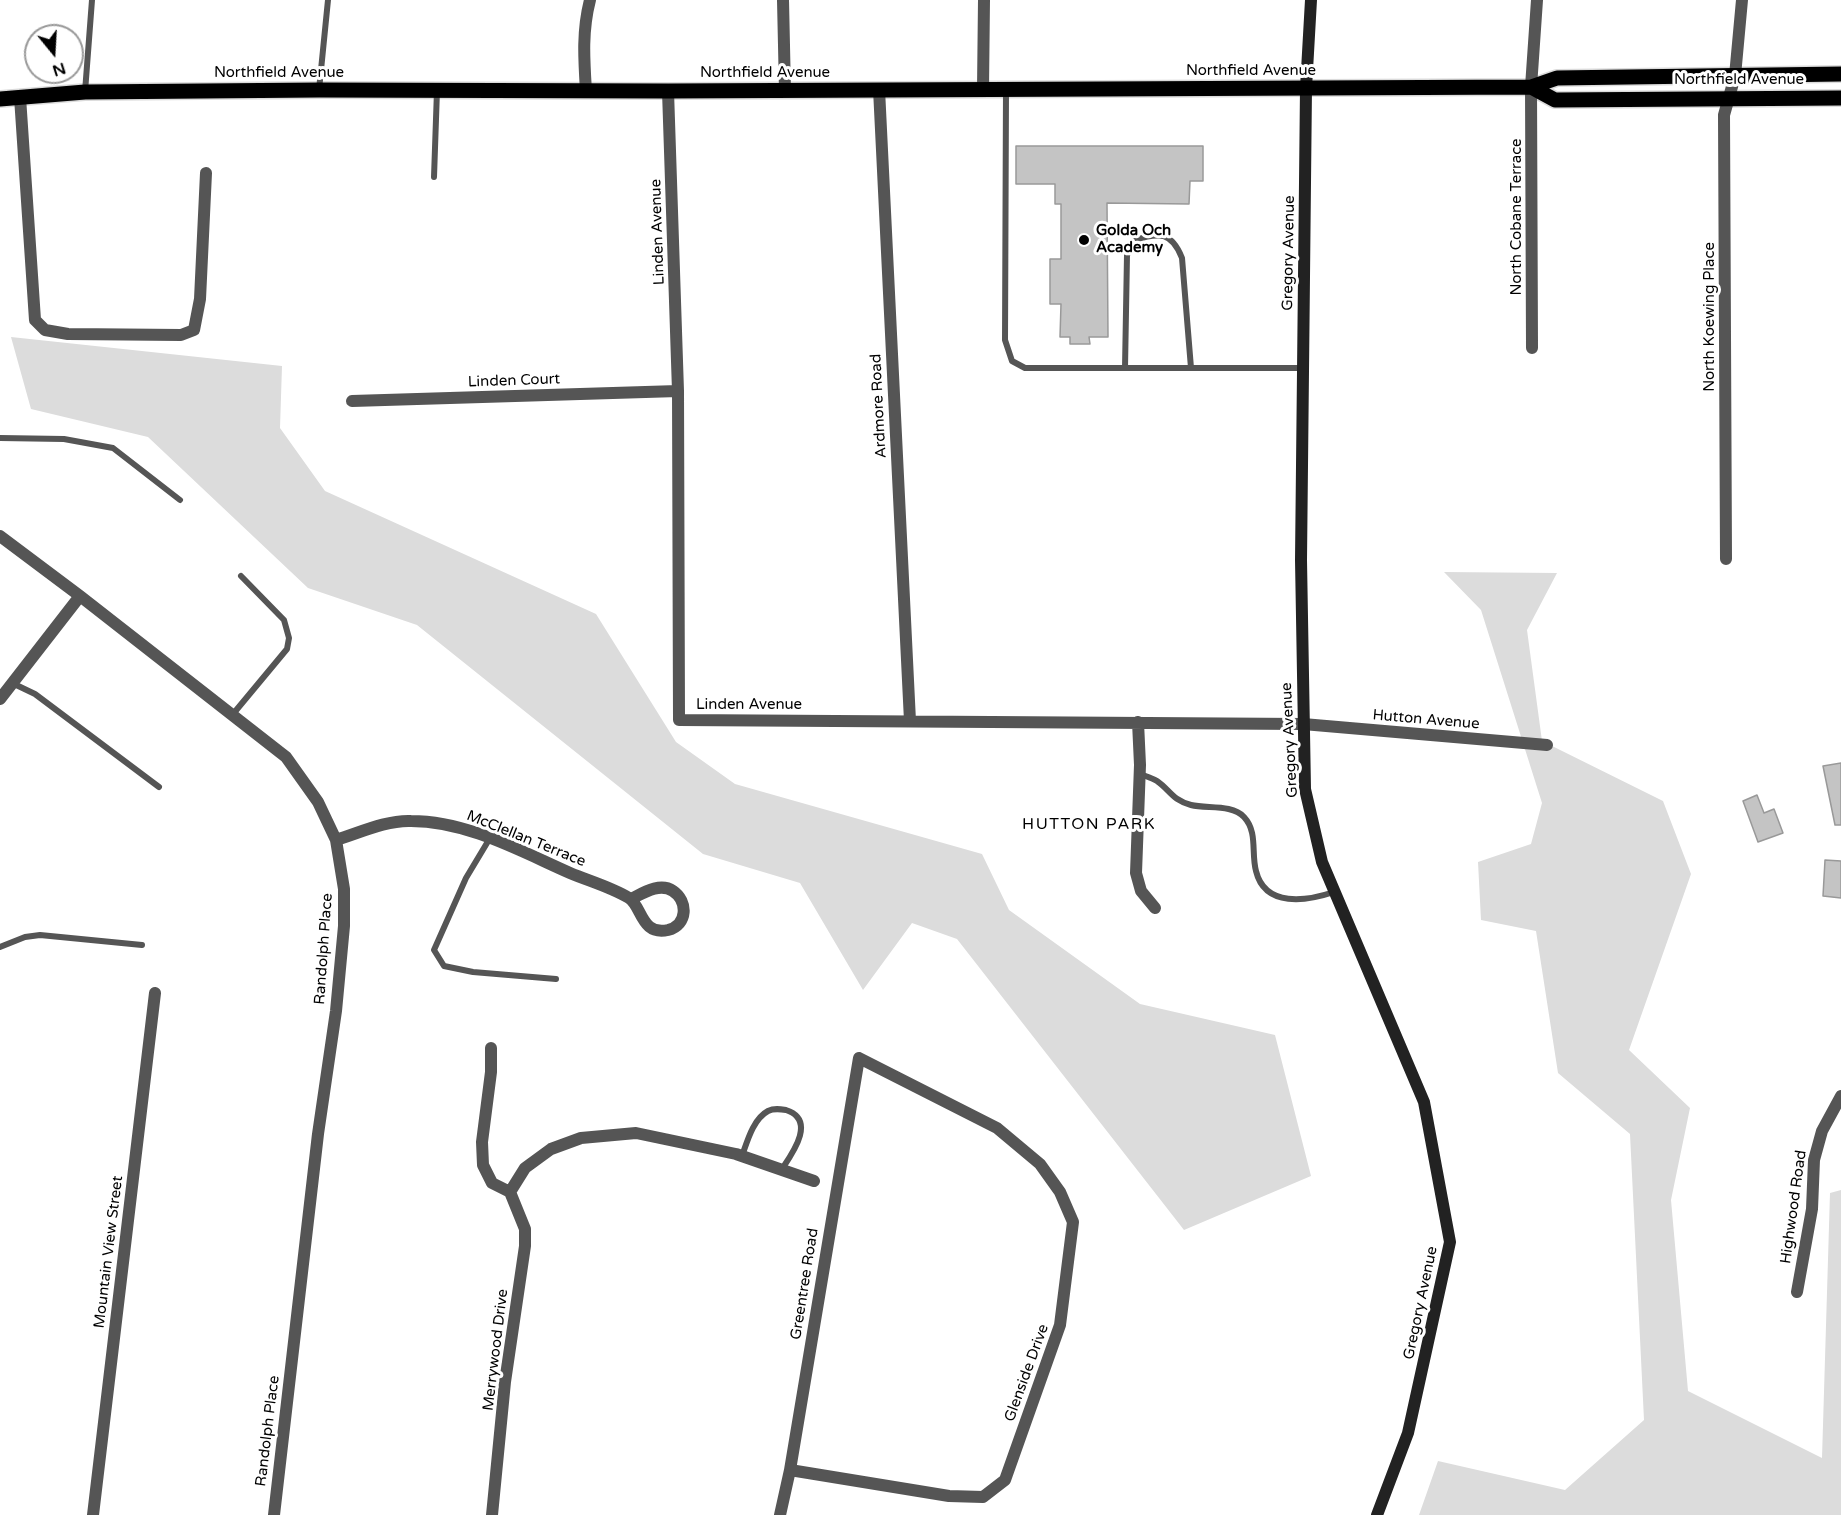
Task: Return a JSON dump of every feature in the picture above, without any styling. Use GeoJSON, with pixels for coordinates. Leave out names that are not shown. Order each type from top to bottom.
{"type":"FeatureCollection","features":[{"type":"Feature","properties":{"kind":"main road","name":"Gregory Avenue"},"geometry":{"type":"LineString","coordinates":[[1311,0],[1306,88],[1301,560],[1305,789],[1322,862],[1424,1102],[1450,1242],[1408,1433],[1377,1515]]}},
{"type":"Feature","properties":{"kind":"main road","name":"Northfield Avenue"},"geometry":{"type":"LineString","coordinates":[[0,99],[85,92],[319,90],[785,91],[1531,87],[1557,78],[1841,74]]}},
{"type":"Feature","properties":{"kind":"main road","name":"Northfield Avenue"},"geometry":{"type":"LineString","coordinates":[[1531,87],[1555,100],[1841,98]]}},
{"type":"Feature","properties":{"kind":"street"},"geometry":{"type":"LineString","coordinates":[[586,91],[583,45],[590,0]]}},
{"type":"Feature","properties":{"kind":"street"},"geometry":{"type":"LineString","coordinates":[[783,0],[785,91]]}},
{"type":"Feature","properties":{"kind":"street"},"geometry":{"type":"LineString","coordinates":[[983,89],[984,0]]}},
{"type":"Feature","properties":{"kind":"street","name":"North Cobane Terrace"},"geometry":{"type":"LineString","coordinates":[[1532,348],[1531,87],[1537,0]]}},
{"type":"Feature","properties":{"kind":"street","name":"North Koewing Place"},"geometry":{"type":"LineString","coordinates":[[1726,559],[1724,115],[1735,76],[1742,0]]}},
{"type":"Feature","properties":{"kind":"street","name":"Ardmore Road"},"geometry":{"type":"LineString","coordinates":[[879,89],[910,721]]}},
{"type":"Feature","properties":{"kind":"street","name":"Linden Avenue"},"geometry":{"type":"LineString","coordinates":[[668,91],[678,391],[679,720],[1303,724]]}},
{"type":"Feature","properties":{"kind":"street"},"geometry":{"type":"LineString","coordinates":[[20,97],[35,320],[45,330],[68,334],[181,335],[194,330],[200,299],[206,173]]}},
{"type":"Feature","properties":{"kind":"street","name":"Linden Court"},"geometry":{"type":"LineString","coordinates":[[352,401],[678,391]]}},
{"type":"Feature","properties":{"kind":"street","name":"Randolph Place"},"geometry":{"type":"LineString","coordinates":[[0,536],[286,757],[318,802],[336,840],[344,889],[344,926],[336,1011],[316,1146],[274,1515]]}},
{"type":"Feature","properties":{"kind":"street"},"geometry":{"type":"LineString","coordinates":[[0,699],[80,596]]}},
{"type":"Feature","properties":{"kind":"street"},"geometry":{"type":"LineString","coordinates":[[1138,723],[1140,774],[1136,873],[1142,891],[1155,909]]}},
{"type":"Feature","properties":{"kind":"street","name":"Hutton Avenue"},"geometry":{"type":"LineString","coordinates":[[1303,724],[1547,745]]}},
{"type":"Feature","properties":{"kind":"street","name":"McClellan Terrace"},"geometry":{"type":"LineString","coordinates":[[336,840],[387,824],[409,820],[440,823],[490,838],[631,899]]}},
{"type":"Feature","properties":{"kind":"street","name":"Mountain View Street"},"geometry":{"type":"LineString","coordinates":[[93,1515],[155,993]]}},
{"type":"Feature","properties":{"kind":"street","name":"Merrywood Drive"},"geometry":{"type":"LineString","coordinates":[[491,1048],[491,1072],[482,1142],[483,1165],[492,1183],[510,1192],[525,1229],[525,1246],[505,1382],[492,1515]]}},
{"type":"Feature","properties":{"kind":"street","name":"Greentree Road"},"geometry":{"type":"LineString","coordinates":[[780,1515],[790,1470],[859,1058]]}},
{"type":"Feature","properties":{"kind":"street","name":"Glenside Drive"},"geometry":{"type":"LineString","coordinates":[[790,1470],[949,1496],[983,1497],[1005,1480],[1060,1325],[1072,1222],[1059,1192],[1040,1164],[997,1128],[859,1058]]}},
{"type":"Feature","properties":{"kind":"street","name":"Highwood Road"},"geometry":{"type":"LineString","coordinates":[[1797,1292],[1812,1209],[1814,1160],[1822,1131],[1841,1096]]}},
{"type":"Feature","properties":{"kind":"street"},"geometry":{"type":"LineString","coordinates":[[510,1192],[525,1168],[551,1149],[581,1138],[636,1133],[742,1156],[814,1181]]}},
{"type":"Feature","properties":{"kind":"lane"},"geometry":{"type":"LineString","coordinates":[[85,92],[92,0]]}},
{"type":"Feature","properties":{"kind":"lane"},"geometry":{"type":"LineString","coordinates":[[319,90],[328,0]]}},
{"type":"Feature","properties":{"kind":"lane"},"geometry":{"type":"LineString","coordinates":[[434,177],[437,90]]}},
{"type":"Feature","properties":{"kind":"lane"},"geometry":{"type":"LineString","coordinates":[[1006,90],[1005,340],[1012,361],[1025,368],[1303,368]]}},
{"type":"Feature","properties":{"kind":"lane"},"geometry":{"type":"LineString","coordinates":[[1125,368],[1127,255],[1135,240],[1152,234],[1165,237],[1176,244],[1182,258],[1191,368]]}},
{"type":"Feature","properties":{"kind":"lane"},"geometry":{"type":"LineString","coordinates":[[0,438],[64,439],[113,448],[180,500]]}},
{"type":"Feature","properties":{"kind":"lane"},"geometry":{"type":"LineString","coordinates":[[233,714],[287,649],[289,638],[284,620],[241,576]]}},
{"type":"Feature","properties":{"kind":"lane"},"geometry":{"type":"LineString","coordinates":[[12,683],[34,694],[159,787]]}},
{"type":"Feature","properties":{"kind":"lane"},"geometry":{"type":"LineString","coordinates":[[1140,774],[1157,781],[1173,797],[1191,805],[1232,810],[1244,816],[1252,833],[1256,872],[1266,889],[1276,897],[1315,898],[1335,891]]}},
{"type":"Feature","properties":{"kind":"lane"},"geometry":{"type":"LineString","coordinates":[[490,838],[466,878],[434,950],[444,966],[473,972],[556,979]]}},
{"type":"Feature","properties":{"kind":"lane"},"geometry":{"type":"LineString","coordinates":[[0,947],[25,937],[40,935],[142,945]]}},
{"type":"Feature","properties":{"kind":"lane"},"geometry":{"type":"LineString","coordinates":[[742,1156],[751,1132],[767,1111],[778,1108],[791,1112],[799,1119],[801,1130],[799,1143],[781,1170]]}},
{"type":"Feature","properties":{"kind":"shaded area"},"geometry":{"type":"Polygon","coordinates":[[[11,337],[282,366],[280,428],[325,491],[596,614],[676,742],[735,784],[982,854],[1009,910],[1140,1004],[1275,1035],[1311,1176],[1184,1230],[957,939],[912,923],[863,990],[800,883],[703,854],[417,625],[308,588],[148,437],[31,409],[11,337]]]}},
{"type":"Feature","properties":{"kind":"shaded area"},"geometry":{"type":"Polygon","coordinates":[[[1444,572],[1557,573],[1527,630],[1542,741],[1663,801],[1691,874],[1629,1050],[1690,1108],[1671,1200],[1688,1391],[1822,1458],[1830,1193],[1841,1190],[1841,1515],[1419,1515],[1438,1461],[1565,1490],[1644,1420],[1630,1134],[1558,1073],[1536,931],[1481,920],[1478,862],[1531,844],[1542,803],[1481,610],[1444,572]]]}},
{"type":"Feature","properties":{"kind":"building","name":"Golda Och Academy"},"geometry":{"type":"Polygon","coordinates":[[[1016,146],[1203,146],[1203,181],[1190,181],[1189,204],[1107,203],[1108,337],[1089,337],[1090,344],[1070,344],[1070,337],[1060,337],[1061,304],[1050,304],[1050,259],[1061,259],[1061,204],[1055,204],[1055,184],[1016,184],[1016,146]]]}},
{"type":"Feature","properties":{"kind":"building"},"geometry":{"type":"Polygon","coordinates":[[[1841,763],[1841,825],[1835,825],[1823,766],[1841,763]]]}},
{"type":"Feature","properties":{"kind":"building"},"geometry":{"type":"Polygon","coordinates":[[[1757,795],[1764,813],[1774,809],[1783,833],[1758,842],[1743,801],[1757,795]]]}},
{"type":"Feature","properties":{"kind":"building"},"geometry":{"type":"Polygon","coordinates":[[[1825,860],[1841,861],[1841,898],[1823,896],[1825,860]]]}},
{"type":"Feature","properties":{"kind":"place","name":"Golda Och Academy"},"geometry":{"type":"Point","coordinates":[1084,240]}},
{"type":"Feature","properties":{"kind":"district","name":"HUTTON PARK"},"geometry":{"type":"Point","coordinates":[1089,825]}}]}
